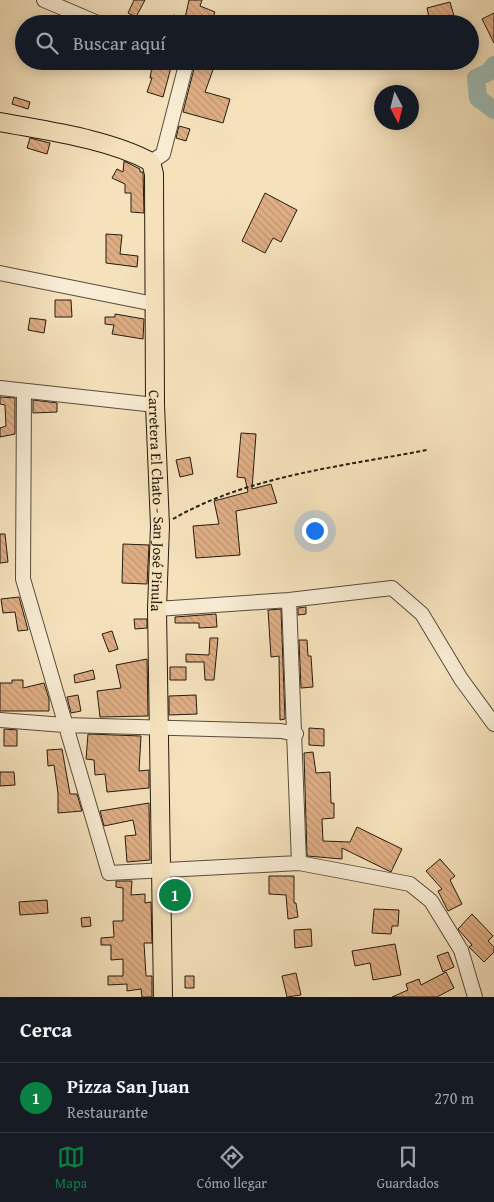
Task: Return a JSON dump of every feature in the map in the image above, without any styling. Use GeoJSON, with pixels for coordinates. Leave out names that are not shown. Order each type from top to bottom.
{"type":"FeatureCollection","features":[{"type":"Feature","properties":{"kind":"main road"},"geometry":{"type":"LineString","coordinates":[[0,122],[72,135],[151,162]]}},
{"type":"Feature","properties":{"kind":"main road","name":"Carretera El Chato - San José Pinula"},"geometry":{"type":"LineString","coordinates":[[151,162],[154,174],[155,406],[160,526],[157,609],[163,997]]}},
{"type":"Feature","properties":{"kind":"street"},"geometry":{"type":"LineString","coordinates":[[44,0],[79,15]]}},
{"type":"Feature","properties":{"kind":"street"},"geometry":{"type":"LineString","coordinates":[[151,162],[163,154],[185,70]]}},
{"type":"Feature","properties":{"kind":"street"},"geometry":{"type":"LineString","coordinates":[[0,273],[154,304]]}},
{"type":"Feature","properties":{"kind":"street"},"geometry":{"type":"LineString","coordinates":[[0,388],[155,406]]}},
{"type":"Feature","properties":{"kind":"street"},"geometry":{"type":"LineString","coordinates":[[24,391],[22,579],[109,873],[299,863],[410,884],[431,901],[461,950],[475,997]]}},
{"type":"Feature","properties":{"kind":"street"},"geometry":{"type":"LineString","coordinates":[[157,609],[289,600],[392,588],[422,614],[461,679],[494,724]]}},
{"type":"Feature","properties":{"kind":"street"},"geometry":{"type":"LineString","coordinates":[[289,600],[296,734],[299,863]]}},
{"type":"Feature","properties":{"kind":"street"},"geometry":{"type":"LineString","coordinates":[[0,720],[64,725],[160,726],[281,731],[296,734]]}},
{"type":"Feature","properties":{"kind":"path"},"geometry":{"type":"LineString","coordinates":[[160,526],[200,503],[244,489],[276,480],[427,450]]}},
{"type":"Feature","properties":{"kind":"building"},"geometry":{"type":"Polygon","coordinates":[[[134,0],[145,0],[137,15],[128,13],[134,0]]]}},
{"type":"Feature","properties":{"kind":"building"},"geometry":{"type":"Polygon","coordinates":[[[189,0],[202,0],[200,6],[215,12],[214,15],[186,15],[189,0]]]}},
{"type":"Feature","properties":{"kind":"building"},"geometry":{"type":"Polygon","coordinates":[[[450,2],[454,15],[428,15],[427,8],[450,2]]]}},
{"type":"Feature","properties":{"kind":"building"},"geometry":{"type":"Polygon","coordinates":[[[494,13],[494,43],[482,19],[494,13]]]}},
{"type":"Feature","properties":{"kind":"building"},"geometry":{"type":"Polygon","coordinates":[[[151,70],[170,70],[163,97],[147,92],[152,78],[150,78],[151,70]]]}},
{"type":"Feature","properties":{"kind":"building"},"geometry":{"type":"Polygon","coordinates":[[[194,70],[213,70],[205,92],[230,99],[223,123],[183,112],[194,70]]]}},
{"type":"Feature","properties":{"kind":"building"},"geometry":{"type":"Polygon","coordinates":[[[14,97],[30,102],[28,109],[12,104],[14,97]]]}},
{"type":"Feature","properties":{"kind":"building"},"geometry":{"type":"Polygon","coordinates":[[[179,126],[190,129],[186,141],[176,138],[179,126]]]}},
{"type":"Feature","properties":{"kind":"building"},"geometry":{"type":"Polygon","coordinates":[[[30,138],[50,143],[47,154],[27,148],[30,138]]]}},
{"type":"Feature","properties":{"kind":"building"},"geometry":{"type":"Polygon","coordinates":[[[124,161],[140,169],[140,172],[143,172],[144,213],[131,212],[131,193],[125,193],[125,184],[112,178],[117,169],[123,172],[124,161]]]}},
{"type":"Feature","properties":{"kind":"building"},"geometry":{"type":"Polygon","coordinates":[[[265,193],[297,210],[281,242],[273,238],[265,253],[242,241],[265,193]]]}},
{"type":"Feature","properties":{"kind":"building"},"geometry":{"type":"Polygon","coordinates":[[[106,234],[122,235],[120,254],[138,256],[137,267],[106,263],[106,234]]]}},
{"type":"Feature","properties":{"kind":"building"},"geometry":{"type":"Polygon","coordinates":[[[55,300],[71,300],[72,317],[55,317],[55,300]]]}},
{"type":"Feature","properties":{"kind":"building"},"geometry":{"type":"Polygon","coordinates":[[[115,314],[144,319],[143,339],[112,334],[114,325],[105,324],[105,317],[115,317],[115,314]]]}},
{"type":"Feature","properties":{"kind":"building"},"geometry":{"type":"Polygon","coordinates":[[[30,318],[46,320],[44,333],[28,330],[30,318]]]}},
{"type":"Feature","properties":{"kind":"building"},"geometry":{"type":"Polygon","coordinates":[[[0,397],[15,398],[15,434],[0,437],[0,428],[6,426],[5,405],[0,404],[0,397]]]}},
{"type":"Feature","properties":{"kind":"building"},"geometry":{"type":"Polygon","coordinates":[[[33,400],[57,403],[57,412],[33,413],[33,400]]]}},
{"type":"Feature","properties":{"kind":"building"},"geometry":{"type":"Polygon","coordinates":[[[241,433],[256,434],[252,489],[271,484],[277,503],[236,511],[240,555],[196,558],[193,526],[219,524],[214,501],[248,492],[245,478],[237,477],[241,433]]]}},
{"type":"Feature","properties":{"kind":"building"},"geometry":{"type":"Polygon","coordinates":[[[190,457],[193,474],[180,477],[176,460],[190,457]]]}},
{"type":"Feature","properties":{"kind":"building"},"geometry":{"type":"Polygon","coordinates":[[[0,534],[5,534],[8,562],[0,563],[0,534]]]}},
{"type":"Feature","properties":{"kind":"building"},"geometry":{"type":"Polygon","coordinates":[[[123,544],[149,545],[147,584],[122,583],[123,544]]]}},
{"type":"Feature","properties":{"kind":"building"},"geometry":{"type":"Polygon","coordinates":[[[19,597],[28,630],[18,631],[15,612],[3,613],[1,599],[19,597]]]}},
{"type":"Feature","properties":{"kind":"building"},"geometry":{"type":"Polygon","coordinates":[[[306,607],[306,614],[298,615],[298,608],[306,607]]]}},
{"type":"Feature","properties":{"kind":"building"},"geometry":{"type":"Polygon","coordinates":[[[281,609],[285,719],[280,720],[279,656],[271,657],[268,610],[281,609]]]}},
{"type":"Feature","properties":{"kind":"building"},"geometry":{"type":"Polygon","coordinates":[[[216,614],[217,627],[199,628],[199,623],[175,623],[175,617],[216,614]]]}},
{"type":"Feature","properties":{"kind":"building"},"geometry":{"type":"Polygon","coordinates":[[[134,619],[147,619],[147,628],[135,629],[134,619]]]}},
{"type":"Feature","properties":{"kind":"building"},"geometry":{"type":"Polygon","coordinates":[[[112,631],[118,649],[109,652],[102,634],[112,631]]]}},
{"type":"Feature","properties":{"kind":"building"},"geometry":{"type":"Polygon","coordinates":[[[210,638],[218,638],[214,680],[205,680],[204,662],[186,662],[186,654],[209,655],[210,638]]]}},
{"type":"Feature","properties":{"kind":"building"},"geometry":{"type":"Polygon","coordinates":[[[299,640],[307,640],[308,656],[311,656],[313,687],[301,688],[299,640]]]}},
{"type":"Feature","properties":{"kind":"building"},"geometry":{"type":"Polygon","coordinates":[[[147,659],[148,716],[100,717],[97,691],[121,688],[116,665],[147,659]]]}},
{"type":"Feature","properties":{"kind":"building"},"geometry":{"type":"Polygon","coordinates":[[[170,667],[186,667],[186,680],[170,680],[170,667]]]}},
{"type":"Feature","properties":{"kind":"building"},"geometry":{"type":"Polygon","coordinates":[[[93,670],[95,679],[75,683],[74,675],[93,670]]]}},
{"type":"Feature","properties":{"kind":"building"},"geometry":{"type":"Polygon","coordinates":[[[12,680],[23,680],[23,688],[44,683],[49,699],[49,711],[0,711],[0,683],[12,683],[12,680]]]}},
{"type":"Feature","properties":{"kind":"building"},"geometry":{"type":"Polygon","coordinates":[[[78,695],[81,711],[71,713],[67,697],[78,695]]]}},
{"type":"Feature","properties":{"kind":"building"},"geometry":{"type":"Polygon","coordinates":[[[196,695],[197,714],[169,715],[169,696],[196,695]]]}},
{"type":"Feature","properties":{"kind":"building"},"geometry":{"type":"Polygon","coordinates":[[[309,728],[324,729],[324,746],[309,745],[309,728]]]}},
{"type":"Feature","properties":{"kind":"building"},"geometry":{"type":"Polygon","coordinates":[[[4,729],[17,730],[17,746],[4,746],[4,729]]]}},
{"type":"Feature","properties":{"kind":"building"},"geometry":{"type":"Polygon","coordinates":[[[88,734],[141,736],[139,771],[149,770],[149,788],[107,792],[105,774],[95,775],[94,760],[86,759],[88,734]]]}},
{"type":"Feature","properties":{"kind":"building"},"geometry":{"type":"Polygon","coordinates":[[[62,749],[70,794],[77,794],[82,811],[58,813],[58,793],[54,765],[48,766],[47,750],[62,749]]]}},
{"type":"Feature","properties":{"kind":"building"},"geometry":{"type":"Polygon","coordinates":[[[313,752],[316,773],[330,772],[331,803],[334,803],[334,818],[322,819],[323,841],[350,842],[357,827],[402,849],[391,872],[342,848],[342,859],[307,856],[304,753],[313,752]]]}},
{"type":"Feature","properties":{"kind":"building"},"geometry":{"type":"Polygon","coordinates":[[[0,772],[14,772],[15,785],[0,786],[0,772]]]}},
{"type":"Feature","properties":{"kind":"building"},"geometry":{"type":"Polygon","coordinates":[[[149,803],[150,860],[127,862],[125,836],[136,835],[133,820],[104,826],[100,811],[149,803]]]}},
{"type":"Feature","properties":{"kind":"building"},"geometry":{"type":"Polygon","coordinates":[[[440,859],[455,876],[450,880],[462,904],[448,911],[438,891],[442,889],[426,871],[440,859]]]}},
{"type":"Feature","properties":{"kind":"building"},"geometry":{"type":"Polygon","coordinates":[[[269,876],[294,876],[294,903],[296,903],[298,917],[288,919],[286,895],[269,894],[269,876]]]}},
{"type":"Feature","properties":{"kind":"building"},"geometry":{"type":"Polygon","coordinates":[[[116,881],[132,881],[131,895],[145,894],[145,903],[151,902],[152,943],[144,943],[146,976],[152,976],[152,997],[142,997],[141,989],[127,991],[127,984],[108,985],[108,976],[123,976],[123,959],[111,960],[111,945],[101,945],[101,938],[114,937],[113,921],[123,921],[123,888],[116,887],[116,881]]]}},
{"type":"Feature","properties":{"kind":"building"},"geometry":{"type":"Polygon","coordinates":[[[47,900],[48,913],[20,915],[19,902],[47,900]]]}},
{"type":"Feature","properties":{"kind":"building"},"geometry":{"type":"Polygon","coordinates":[[[374,909],[399,910],[398,926],[392,926],[391,934],[372,933],[374,909]]]}},
{"type":"Feature","properties":{"kind":"building"},"geometry":{"type":"Polygon","coordinates":[[[472,914],[493,936],[488,941],[494,947],[494,952],[484,962],[469,947],[472,945],[458,929],[472,914]]]}},
{"type":"Feature","properties":{"kind":"building"},"geometry":{"type":"Polygon","coordinates":[[[90,917],[91,926],[82,927],[81,918],[90,917]]]}},
{"type":"Feature","properties":{"kind":"building"},"geometry":{"type":"Polygon","coordinates":[[[311,929],[312,946],[295,948],[294,930],[311,929]]]}},
{"type":"Feature","properties":{"kind":"building"},"geometry":{"type":"Polygon","coordinates":[[[395,944],[401,975],[373,980],[370,963],[355,966],[352,951],[395,944]]]}},
{"type":"Feature","properties":{"kind":"building"},"geometry":{"type":"Polygon","coordinates":[[[448,952],[454,967],[443,972],[437,956],[448,952]]]}},
{"type":"Feature","properties":{"kind":"building"},"geometry":{"type":"Polygon","coordinates":[[[446,972],[454,988],[437,997],[392,997],[408,990],[406,984],[419,979],[421,985],[446,972]]]}},
{"type":"Feature","properties":{"kind":"building"},"geometry":{"type":"Polygon","coordinates":[[[296,973],[301,995],[287,997],[282,976],[296,973]]]}},
{"type":"Feature","properties":{"kind":"building"},"geometry":{"type":"Polygon","coordinates":[[[185,976],[194,976],[194,988],[185,988],[185,976]]]}},
{"type":"Feature","properties":{"kind":"waterway"},"geometry":{"type":"LineString","coordinates":[[494,65],[489,72],[476,78],[478,98],[494,110]]}},
{"type":"Feature","properties":{"kind":"place","name":"Pizza San Juan"},"geometry":{"type":"Point","coordinates":[175,895]}}]}
